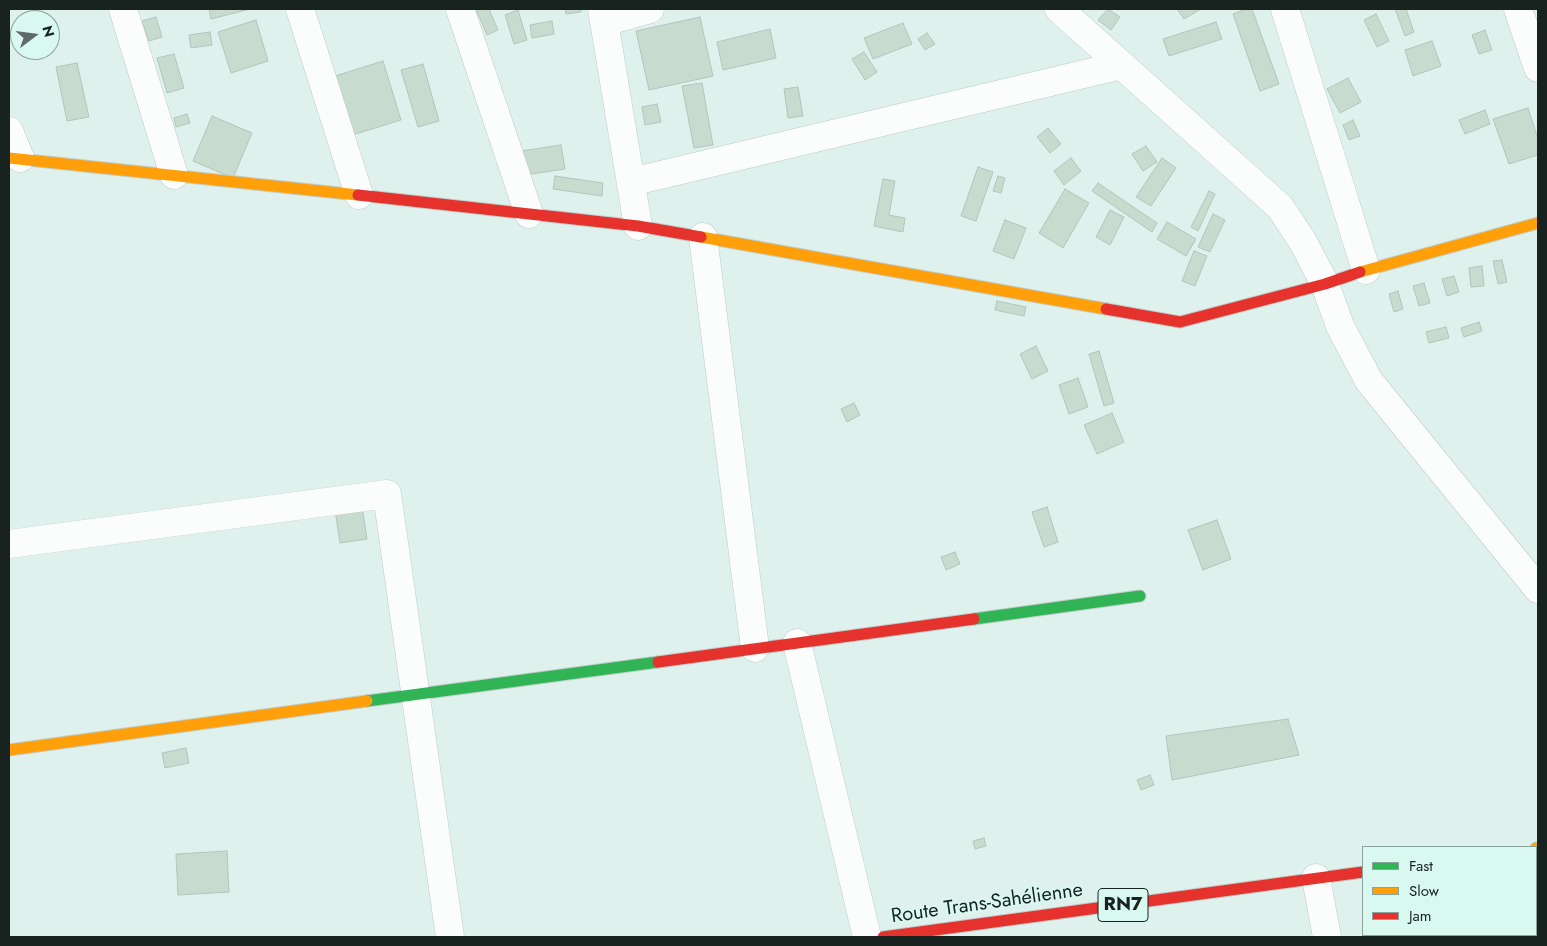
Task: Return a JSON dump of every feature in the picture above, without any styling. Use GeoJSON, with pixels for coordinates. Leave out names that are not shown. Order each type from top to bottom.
{"type":"FeatureCollection","features":[{"type":"Feature","properties":{"kind":"main road"},"geometry":{"type":"LineString","coordinates":[[14,158],[638,226],[1180,322],[1325,284],[1366,270],[1538,223]]}},
{"type":"Feature","properties":{"kind":"main road"},"geometry":{"type":"LineString","coordinates":[[9,750],[1140,596]]}},
{"type":"Feature","properties":{"kind":"main road","name":"Route Trans-Sahélienne"},"geometry":{"type":"LineString","coordinates":[[883,937],[927,934],[1362,872]]}},
{"type":"Feature","properties":{"kind":"street"},"geometry":{"type":"LineString","coordinates":[[123,9],[174,174]]}},
{"type":"Feature","properties":{"kind":"street"},"geometry":{"type":"LineString","coordinates":[[300,9],[359,195]]}},
{"type":"Feature","properties":{"kind":"street"},"geometry":{"type":"LineString","coordinates":[[460,9],[529,214]]}},
{"type":"Feature","properties":{"kind":"street"},"geometry":{"type":"LineString","coordinates":[[638,226],[603,16],[650,9]]}},
{"type":"Feature","properties":{"kind":"street"},"geometry":{"type":"LineString","coordinates":[[1059,9],[1280,207],[1303,242],[1325,284],[1340,326],[1368,381],[1538,589]]}},
{"type":"Feature","properties":{"kind":"street"},"geometry":{"type":"LineString","coordinates":[[1285,9],[1366,270]]}},
{"type":"Feature","properties":{"kind":"street"},"geometry":{"type":"LineString","coordinates":[[1518,9],[1538,68]]}},
{"type":"Feature","properties":{"kind":"street"},"geometry":{"type":"LineString","coordinates":[[631,182],[1122,65]]}},
{"type":"Feature","properties":{"kind":"street"},"geometry":{"type":"LineString","coordinates":[[9,131],[14,158]]}},
{"type":"Feature","properties":{"kind":"street"},"geometry":{"type":"LineString","coordinates":[[703,237],[755,648]]}},
{"type":"Feature","properties":{"kind":"street"},"geometry":{"type":"LineString","coordinates":[[9,544],[387,494],[450,937]]}},
{"type":"Feature","properties":{"kind":"street"},"geometry":{"type":"LineString","coordinates":[[797,643],[867,937]]}},
{"type":"Feature","properties":{"kind":"street"},"geometry":{"type":"LineString","coordinates":[[1316,878],[1327,937]]}},
{"type":"Feature","properties":{"kind":"building"},"geometry":{"type":"Polygon","coordinates":[[[209,9],[250,9],[211,19],[209,9]]]}},
{"type":"Feature","properties":{"kind":"building"},"geometry":{"type":"Polygon","coordinates":[[[476,9],[489,9],[498,30],[487,35],[476,9]]]}},
{"type":"Feature","properties":{"kind":"building"},"geometry":{"type":"Polygon","coordinates":[[[565,9],[581,9],[581,12],[566,14],[565,9]]]}},
{"type":"Feature","properties":{"kind":"building"},"geometry":{"type":"Polygon","coordinates":[[[1108,9],[1120,17],[1111,30],[1098,20],[1108,9]]]}},
{"type":"Feature","properties":{"kind":"building"},"geometry":{"type":"Polygon","coordinates":[[[1177,9],[1201,9],[1184,19],[1177,9]]]}},
{"type":"Feature","properties":{"kind":"building"},"geometry":{"type":"Polygon","coordinates":[[[1246,9],[1252,9],[1279,84],[1260,91],[1233,14],[1246,9]]]}},
{"type":"Feature","properties":{"kind":"building"},"geometry":{"type":"Polygon","coordinates":[[[1395,9],[1406,9],[1414,32],[1405,36],[1395,9]]]}},
{"type":"Feature","properties":{"kind":"building"},"geometry":{"type":"Polygon","coordinates":[[[518,10],[527,40],[514,44],[505,15],[518,10]]]}},
{"type":"Feature","properties":{"kind":"building"},"geometry":{"type":"Polygon","coordinates":[[[1376,14],[1389,41],[1377,47],[1364,20],[1376,14]]]}},
{"type":"Feature","properties":{"kind":"building"},"geometry":{"type":"Polygon","coordinates":[[[156,17],[162,37],[149,41],[142,21],[156,17]]]}},
{"type":"Feature","properties":{"kind":"building"},"geometry":{"type":"Polygon","coordinates":[[[700,17],[713,76],[649,90],[636,31],[700,17]]]}},
{"type":"Feature","properties":{"kind":"building"},"geometry":{"type":"Polygon","coordinates":[[[256,20],[268,61],[231,73],[218,32],[256,20]]]}},
{"type":"Feature","properties":{"kind":"building"},"geometry":{"type":"Polygon","coordinates":[[[552,21],[554,34],[532,38],[530,25],[552,21]]]}},
{"type":"Feature","properties":{"kind":"building"},"geometry":{"type":"Polygon","coordinates":[[[1216,22],[1222,39],[1169,56],[1163,39],[1216,22]]]}},
{"type":"Feature","properties":{"kind":"building"},"geometry":{"type":"Polygon","coordinates":[[[903,23],[912,44],[873,59],[864,38],[903,23]]]}},
{"type":"Feature","properties":{"kind":"building"},"geometry":{"type":"Polygon","coordinates":[[[770,29],[776,58],[723,70],[717,42],[770,29]]]}},
{"type":"Feature","properties":{"kind":"building"},"geometry":{"type":"Polygon","coordinates":[[[1485,30],[1492,50],[1479,54],[1472,35],[1485,30]]]}},
{"type":"Feature","properties":{"kind":"building"},"geometry":{"type":"Polygon","coordinates":[[[210,32],[212,45],[191,48],[189,35],[210,32]]]}},
{"type":"Feature","properties":{"kind":"building"},"geometry":{"type":"Polygon","coordinates":[[[927,33],[935,44],[925,50],[918,39],[927,33]]]}},
{"type":"Feature","properties":{"kind":"building"},"geometry":{"type":"Polygon","coordinates":[[[1432,41],[1441,66],[1413,76],[1405,50],[1432,41]]]}},
{"type":"Feature","properties":{"kind":"building"},"geometry":{"type":"Polygon","coordinates":[[[864,52],[877,72],[865,80],[852,59],[864,52]]]}},
{"type":"Feature","properties":{"kind":"building"},"geometry":{"type":"Polygon","coordinates":[[[174,54],[184,88],[167,93],[157,58],[174,54]]]}},
{"type":"Feature","properties":{"kind":"building"},"geometry":{"type":"Polygon","coordinates":[[[383,61],[401,120],[349,136],[332,77],[383,61]]]}},
{"type":"Feature","properties":{"kind":"building"},"geometry":{"type":"Polygon","coordinates":[[[77,63],[89,117],[67,121],[56,67],[77,63]]]}},
{"type":"Feature","properties":{"kind":"building"},"geometry":{"type":"Polygon","coordinates":[[[423,64],[439,121],[418,127],[401,70],[423,64]]]}},
{"type":"Feature","properties":{"kind":"building"},"geometry":{"type":"Polygon","coordinates":[[[1348,78],[1361,102],[1340,113],[1327,89],[1348,78]]]}},
{"type":"Feature","properties":{"kind":"building"},"geometry":{"type":"Polygon","coordinates":[[[702,83],[713,145],[694,148],[682,86],[702,83]]]}},
{"type":"Feature","properties":{"kind":"building"},"geometry":{"type":"Polygon","coordinates":[[[798,87],[803,116],[788,118],[784,89],[798,87]]]}},
{"type":"Feature","properties":{"kind":"building"},"geometry":{"type":"Polygon","coordinates":[[[657,104],[661,122],[645,125],[642,107],[657,104]]]}},
{"type":"Feature","properties":{"kind":"building"},"geometry":{"type":"Polygon","coordinates":[[[1528,108],[1538,139],[1538,155],[1509,164],[1493,119],[1528,108]]]}},
{"type":"Feature","properties":{"kind":"building"},"geometry":{"type":"Polygon","coordinates":[[[1485,110],[1490,124],[1465,134],[1459,120],[1485,110]]]}},
{"type":"Feature","properties":{"kind":"building"},"geometry":{"type":"Polygon","coordinates":[[[187,114],[190,123],[176,127],[174,118],[187,114]]]}},
{"type":"Feature","properties":{"kind":"building"},"geometry":{"type":"Polygon","coordinates":[[[212,116],[252,133],[233,178],[193,161],[212,116]]]}},
{"type":"Feature","properties":{"kind":"building"},"geometry":{"type":"Polygon","coordinates":[[[1353,120],[1360,136],[1349,140],[1343,125],[1353,120]]]}},
{"type":"Feature","properties":{"kind":"building"},"geometry":{"type":"Polygon","coordinates":[[[1048,128],[1061,144],[1050,153],[1037,137],[1048,128]]]}},
{"type":"Feature","properties":{"kind":"building"},"geometry":{"type":"Polygon","coordinates":[[[561,145],[565,169],[525,175],[521,151],[561,145]]]}},
{"type":"Feature","properties":{"kind":"building"},"geometry":{"type":"Polygon","coordinates":[[[1146,146],[1157,162],[1143,171],[1132,154],[1146,146]]]}},
{"type":"Feature","properties":{"kind":"building"},"geometry":{"type":"Polygon","coordinates":[[[1071,158],[1081,171],[1064,185],[1054,171],[1071,158]]]}},
{"type":"Feature","properties":{"kind":"building"},"geometry":{"type":"Polygon","coordinates":[[[1162,158],[1176,168],[1151,206],[1136,197],[1162,158]]]}},
{"type":"Feature","properties":{"kind":"building"},"geometry":{"type":"Polygon","coordinates":[[[978,167],[993,172],[976,221],[961,216],[978,167]]]}},
{"type":"Feature","properties":{"kind":"building"},"geometry":{"type":"Polygon","coordinates":[[[555,176],[603,183],[602,196],[553,189],[555,176]]]}},
{"type":"Feature","properties":{"kind":"building"},"geometry":{"type":"Polygon","coordinates":[[[998,176],[1005,178],[1001,193],[993,191],[998,176]]]}},
{"type":"Feature","properties":{"kind":"building"},"geometry":{"type":"Polygon","coordinates":[[[883,179],[895,181],[889,215],[905,218],[903,232],[874,226],[883,179]]]}},
{"type":"Feature","properties":{"kind":"building"},"geometry":{"type":"Polygon","coordinates":[[[1098,183],[1157,223],[1152,232],[1092,191],[1098,183]]]}},
{"type":"Feature","properties":{"kind":"building"},"geometry":{"type":"Polygon","coordinates":[[[1065,189],[1089,203],[1063,248],[1039,233],[1065,189]]]}},
{"type":"Feature","properties":{"kind":"building"},"geometry":{"type":"Polygon","coordinates":[[[1209,191],[1215,194],[1198,231],[1191,227],[1209,191]]]}},
{"type":"Feature","properties":{"kind":"building"},"geometry":{"type":"Polygon","coordinates":[[[1110,210],[1124,217],[1110,245],[1096,237],[1110,210]]]}},
{"type":"Feature","properties":{"kind":"building"},"geometry":{"type":"Polygon","coordinates":[[[1213,214],[1225,220],[1210,252],[1198,247],[1213,214]]]}},
{"type":"Feature","properties":{"kind":"building"},"geometry":{"type":"Polygon","coordinates":[[[1005,220],[1026,228],[1014,259],[993,251],[1005,220]]]}},
{"type":"Feature","properties":{"kind":"building"},"geometry":{"type":"Polygon","coordinates":[[[1167,222],[1196,239],[1186,256],[1157,239],[1167,222]]]}},
{"type":"Feature","properties":{"kind":"building"},"geometry":{"type":"Polygon","coordinates":[[[1194,251],[1207,256],[1195,286],[1182,281],[1194,251]]]}},
{"type":"Feature","properties":{"kind":"building"},"geometry":{"type":"Polygon","coordinates":[[[1502,260],[1507,282],[1498,284],[1493,261],[1502,260]]]}},
{"type":"Feature","properties":{"kind":"building"},"geometry":{"type":"Polygon","coordinates":[[[1482,266],[1484,286],[1471,287],[1469,268],[1482,266]]]}},
{"type":"Feature","properties":{"kind":"building"},"geometry":{"type":"Polygon","coordinates":[[[1454,276],[1459,292],[1447,296],[1442,279],[1454,276]]]}},
{"type":"Feature","properties":{"kind":"building"},"geometry":{"type":"Polygon","coordinates":[[[1424,283],[1430,303],[1419,306],[1413,286],[1424,283]]]}},
{"type":"Feature","properties":{"kind":"building"},"geometry":{"type":"Polygon","coordinates":[[[1398,291],[1403,309],[1394,312],[1389,294],[1398,291]]]}},
{"type":"Feature","properties":{"kind":"building"},"geometry":{"type":"Polygon","coordinates":[[[997,301],[1026,307],[1024,316],[995,310],[997,301]]]}},
{"type":"Feature","properties":{"kind":"building"},"geometry":{"type":"Polygon","coordinates":[[[1479,322],[1482,331],[1464,337],[1461,328],[1479,322]]]}},
{"type":"Feature","properties":{"kind":"building"},"geometry":{"type":"Polygon","coordinates":[[[1446,327],[1449,338],[1429,343],[1426,332],[1446,327]]]}},
{"type":"Feature","properties":{"kind":"building"},"geometry":{"type":"Polygon","coordinates":[[[1036,346],[1048,371],[1032,379],[1020,354],[1036,346]]]}},
{"type":"Feature","properties":{"kind":"building"},"geometry":{"type":"Polygon","coordinates":[[[1099,351],[1114,403],[1104,406],[1089,354],[1099,351]]]}},
{"type":"Feature","properties":{"kind":"building"},"geometry":{"type":"Polygon","coordinates":[[[1078,378],[1088,407],[1069,414],[1059,385],[1078,378]]]}},
{"type":"Feature","properties":{"kind":"building"},"geometry":{"type":"Polygon","coordinates":[[[854,403],[860,415],[847,422],[841,409],[854,403]]]}},
{"type":"Feature","properties":{"kind":"building"},"geometry":{"type":"Polygon","coordinates":[[[1112,413],[1124,442],[1097,454],[1084,425],[1112,413]]]}},
{"type":"Feature","properties":{"kind":"building"},"geometry":{"type":"Polygon","coordinates":[[[362,506],[367,539],[340,543],[335,510],[362,506]]]}},
{"type":"Feature","properties":{"kind":"building"},"geometry":{"type":"Polygon","coordinates":[[[1047,507],[1058,542],[1044,547],[1032,512],[1047,507]]]}},
{"type":"Feature","properties":{"kind":"building"},"geometry":{"type":"Polygon","coordinates":[[[1217,520],[1231,559],[1203,570],[1188,530],[1217,520]]]}},
{"type":"Feature","properties":{"kind":"building"},"geometry":{"type":"Polygon","coordinates":[[[955,552],[960,564],[946,570],[941,557],[955,552]]]}},
{"type":"Feature","properties":{"kind":"building"},"geometry":{"type":"Polygon","coordinates":[[[1288,719],[1299,755],[1172,780],[1166,736],[1288,719]]]}},
{"type":"Feature","properties":{"kind":"building"},"geometry":{"type":"Polygon","coordinates":[[[186,748],[189,763],[165,768],[162,753],[186,748]]]}},
{"type":"Feature","properties":{"kind":"building"},"geometry":{"type":"Polygon","coordinates":[[[1150,775],[1154,785],[1141,790],[1137,780],[1150,775]]]}},
{"type":"Feature","properties":{"kind":"building"},"geometry":{"type":"Polygon","coordinates":[[[984,838],[986,846],[975,849],[973,841],[984,838]]]}},
{"type":"Feature","properties":{"kind":"building"},"geometry":{"type":"Polygon","coordinates":[[[227,851],[229,892],[178,895],[176,854],[227,851]]]}},
{"type":"Feature","properties":{"kind":"traffic: fast"},"geometry":{"type":"LineString","coordinates":[[974,619],[1140,596]]}},
{"type":"Feature","properties":{"kind":"traffic: fast"},"geometry":{"type":"LineString","coordinates":[[367,701],[658,662]]}},
{"type":"Feature","properties":{"kind":"traffic: slow"},"geometry":{"type":"LineString","coordinates":[[9,158],[358,195]]}},
{"type":"Feature","properties":{"kind":"traffic: slow"},"geometry":{"type":"LineString","coordinates":[[1360,272],[1538,223]]}},
{"type":"Feature","properties":{"kind":"traffic: slow"},"geometry":{"type":"LineString","coordinates":[[701,237],[1106,309]]}},
{"type":"Feature","properties":{"kind":"traffic: slow"},"geometry":{"type":"LineString","coordinates":[[9,750],[367,701]]}},
{"type":"Feature","properties":{"kind":"traffic: jam"},"geometry":{"type":"LineString","coordinates":[[358,195],[638,226],[701,237]]}},
{"type":"Feature","properties":{"kind":"traffic: jam"},"geometry":{"type":"LineString","coordinates":[[1106,309],[1180,322],[1325,284],[1360,272]]}},
{"type":"Feature","properties":{"kind":"traffic: jam"},"geometry":{"type":"LineString","coordinates":[[658,662],[974,619]]}},
{"type":"Feature","properties":{"kind":"traffic: jam"},"geometry":{"type":"LineString","coordinates":[[883,937],[1362,872]]}}]}
